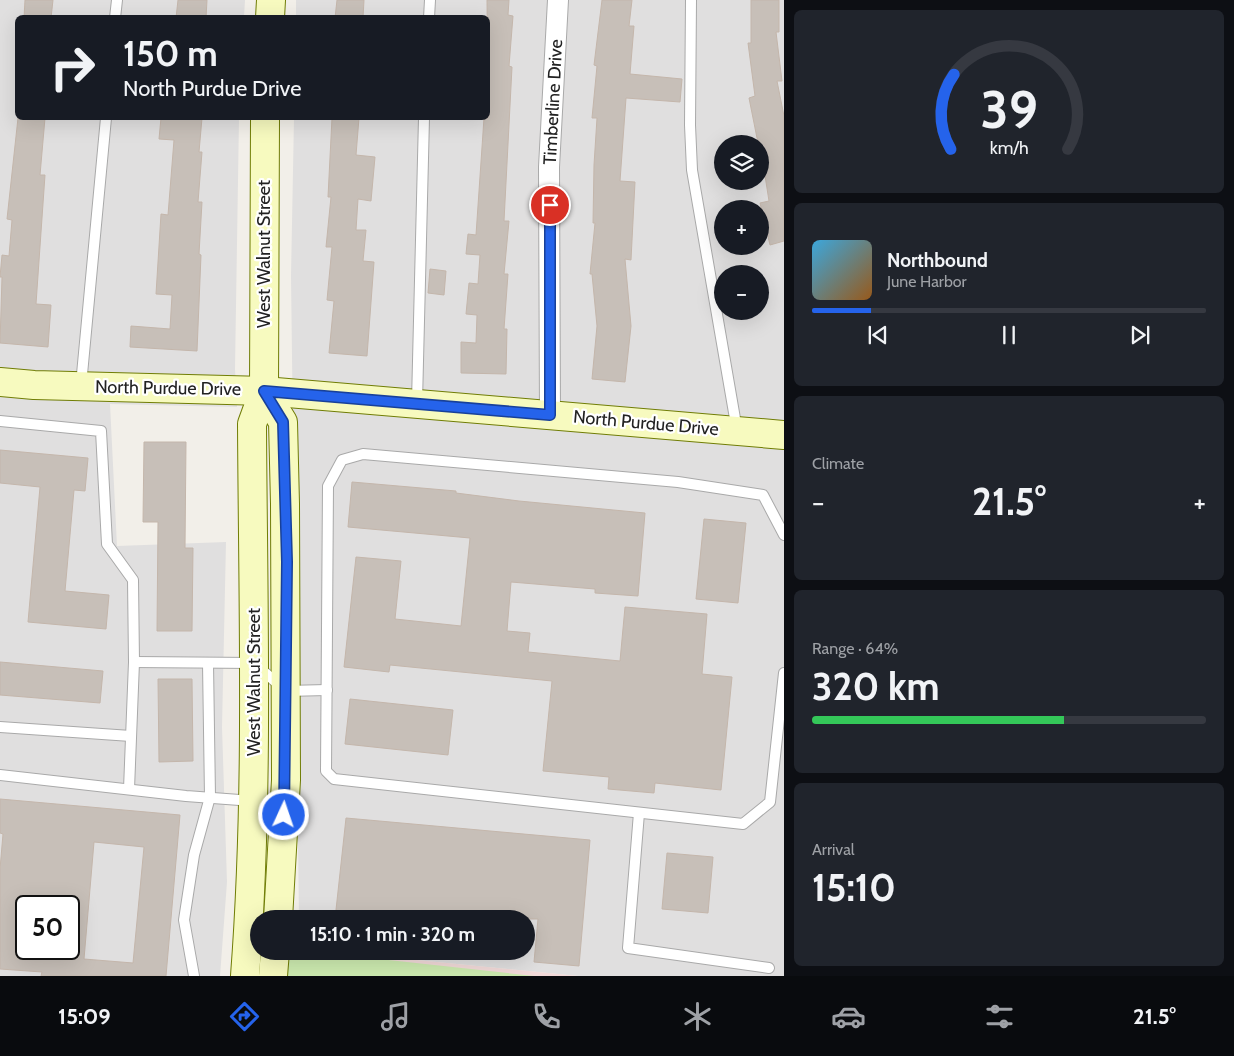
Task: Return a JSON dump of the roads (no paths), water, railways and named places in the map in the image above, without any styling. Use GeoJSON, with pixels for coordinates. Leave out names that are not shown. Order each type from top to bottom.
{"type":"FeatureCollection","features":[{"type":"Feature","properties":{"kind":"main road"},"geometry":{"type":"LineString","coordinates":[[270,15],[271,0]]}},
{"type":"Feature","properties":{"kind":"main road","name":"West Walnut Street"},"geometry":{"type":"LineString","coordinates":[[245,976],[251,901],[254,801],[252,424],[264,391],[265,120]]}},
{"type":"Feature","properties":{"kind":"main road","name":"North Purdue Drive"},"geometry":{"type":"LineString","coordinates":[[0,382],[264,391],[784,435]]}},
{"type":"Feature","properties":{"kind":"main road","name":"West Walnut Street"},"geometry":{"type":"LineString","coordinates":[[264,391],[283,422],[287,562],[286,780],[279,910]]}},
{"type":"Feature","properties":{"kind":"main road"},"geometry":{"type":"LineString","coordinates":[[273,976],[274,960]]}},
{"type":"Feature","properties":{"kind":"street","name":"Timberline Drive"},"geometry":{"type":"LineString","coordinates":[[550,415],[549,167],[558,0]]}},
{"type":"Feature","properties":{"kind":"lane"},"geometry":{"type":"LineString","coordinates":[[116,15],[117,0]]}},
{"type":"Feature","properties":{"kind":"lane"},"geometry":{"type":"LineString","coordinates":[[429,15],[430,0]]}},
{"type":"Feature","properties":{"kind":"lane"},"geometry":{"type":"LineString","coordinates":[[691,0],[690,125],[692,170],[737,431]]}},
{"type":"Feature","properties":{"kind":"lane"},"geometry":{"type":"LineString","coordinates":[[81,386],[106,120]]}},
{"type":"Feature","properties":{"kind":"lane"},"geometry":{"type":"LineString","coordinates":[[417,403],[424,120]]}},
{"type":"Feature","properties":{"kind":"lane"},"geometry":{"type":"LineString","coordinates":[[0,421],[101,431],[107,544],[133,580],[134,662],[128,789]]}},
{"type":"Feature","properties":{"kind":"lane"},"geometry":{"type":"LineString","coordinates":[[784,535],[763,495],[678,482],[363,454],[342,460],[328,486],[326,771],[334,779],[743,824],[770,802],[784,673]]}},
{"type":"Feature","properties":{"kind":"lane"},"geometry":{"type":"LineString","coordinates":[[134,662],[254,663],[286,691],[327,690]]}},
{"type":"Feature","properties":{"kind":"lane"},"geometry":{"type":"LineString","coordinates":[[194,976],[184,920],[194,856],[210,797],[208,663]]}},
{"type":"Feature","properties":{"kind":"lane"},"geometry":{"type":"LineString","coordinates":[[0,727],[131,736]]}},
{"type":"Feature","properties":{"kind":"lane"},"geometry":{"type":"LineString","coordinates":[[0,775],[254,801]]}},
{"type":"Feature","properties":{"kind":"lane"},"geometry":{"type":"LineString","coordinates":[[639,814],[628,948],[769,968]]}}]}
